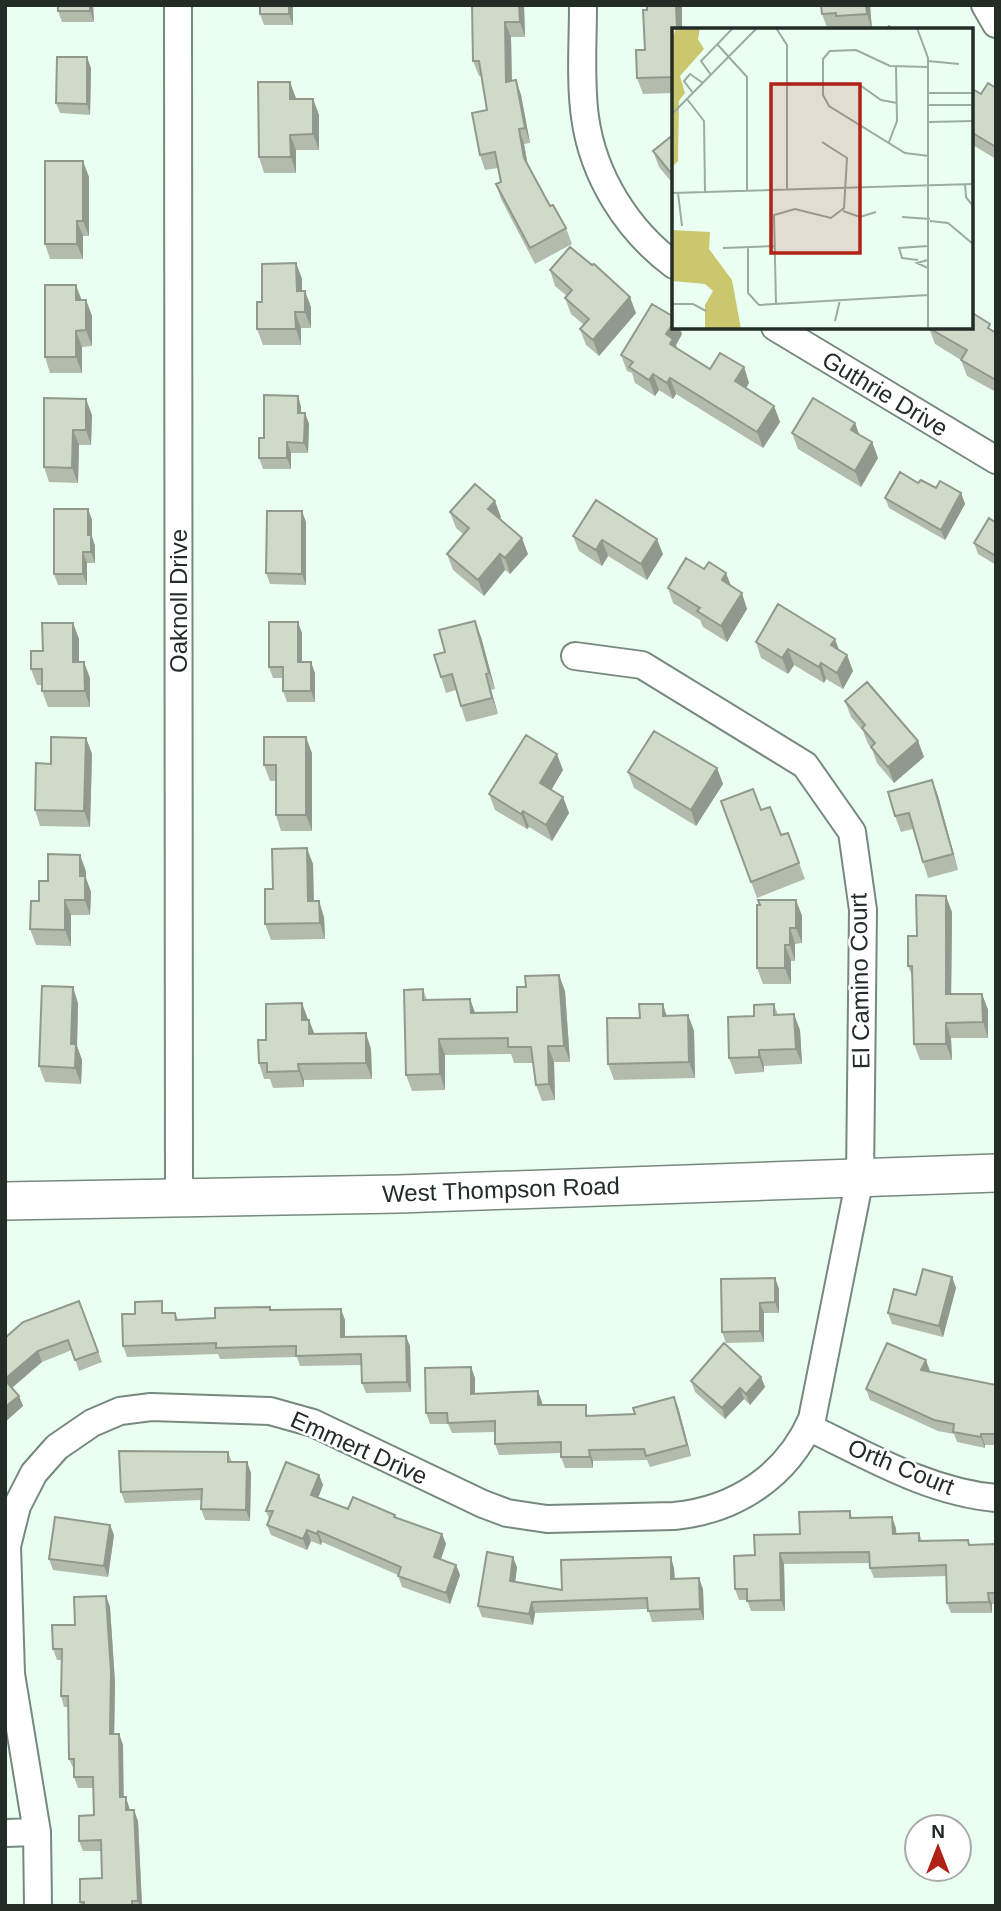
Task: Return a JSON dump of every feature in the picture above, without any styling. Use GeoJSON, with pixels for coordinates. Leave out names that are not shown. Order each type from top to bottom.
{"type":"FeatureCollection","features":[{"type":"Feature","properties":{"kind":"main road","name":"West Thompson Road"},"geometry":{"type":"LineString","coordinates":[[5,1201],[399,1194],[996,1173]]}},
{"type":"Feature","properties":{"kind":"street","name":"Oaknoll Drive"},"geometry":{"type":"LineString","coordinates":[[178,5],[179,1198]]}},
{"type":"Feature","properties":{"kind":"street"},"geometry":{"type":"LineString","coordinates":[[583,5],[584,108],[596,161],[614,200],[626,217],[655,250],[672,263]]}},
{"type":"Feature","properties":{"kind":"street"},"geometry":{"type":"LineString","coordinates":[[985,5],[996,24]]}},
{"type":"Feature","properties":{"kind":"street","name":"Guthrie Drive"},"geometry":{"type":"LineString","coordinates":[[778,329],[996,460]]}},
{"type":"Feature","properties":{"kind":"street","name":"El Camino Court"},"geometry":{"type":"LineString","coordinates":[[575,656],[642,665],[805,765],[852,832],[863,910],[860,1178]]}},
{"type":"Feature","properties":{"kind":"street","name":"Emmert Drive"},"geometry":{"type":"LineString","coordinates":[[38,1906],[37,1832],[11,1674],[8,1541],[17,1506],[34,1474],[57,1447],[92,1423],[120,1411],[151,1407],[270,1411],[313,1423],[483,1504],[522,1517],[547,1519],[674,1516],[690,1515],[725,1505],[757,1488],[780,1468],[808,1427],[818,1398],[860,1178]]}},
{"type":"Feature","properties":{"kind":"street","name":"Orth Court"},"geometry":{"type":"LineString","coordinates":[[808,1427],[925,1482],[955,1491],[996,1498]]}},
{"type":"Feature","properties":{"kind":"street"},"geometry":{"type":"LineString","coordinates":[[5,1833],[37,1832]]}},
{"type":"Feature","properties":{"kind":"building"},"geometry":{"type":"Polygon","coordinates":[[[58,5],[90,5],[90,11],[58,11],[58,5]]]}},
{"type":"Feature","properties":{"kind":"building"},"geometry":{"type":"Polygon","coordinates":[[[260,5],[289,5],[289,14],[260,14],[260,5]]]}},
{"type":"Feature","properties":{"kind":"building"},"geometry":{"type":"Polygon","coordinates":[[[472,5],[519,5],[520,22],[505,22],[506,82],[516,80],[525,128],[519,129],[524,158],[550,206],[553,205],[566,228],[530,248],[496,184],[501,182],[495,152],[480,155],[472,113],[487,110],[479,61],[473,61],[472,5]]]}},
{"type":"Feature","properties":{"kind":"building"},"geometry":{"type":"Polygon","coordinates":[[[647,5],[676,5],[677,28],[672,28],[672,77],[637,78],[636,50],[645,50],[643,10],[647,10],[647,5]]]}},
{"type":"Feature","properties":{"kind":"building"},"geometry":{"type":"Polygon","coordinates":[[[821,5],[866,5],[867,14],[822,14],[821,5]]]}},
{"type":"Feature","properties":{"kind":"building"},"geometry":{"type":"Polygon","coordinates":[[[57,57],[87,57],[87,104],[56,103],[57,57]]]}},
{"type":"Feature","properties":{"kind":"building"},"geometry":{"type":"Polygon","coordinates":[[[258,82],[290,82],[290,99],[313,99],[313,134],[290,135],[291,157],[259,157],[258,82]]]}},
{"type":"Feature","properties":{"kind":"building"},"geometry":{"type":"Polygon","coordinates":[[[988,83],[996,88],[996,147],[973,133],[973,89],[981,94],[988,83]]]}},
{"type":"Feature","properties":{"kind":"building"},"geometry":{"type":"Polygon","coordinates":[[[672,136],[670,172],[653,151],[672,136]]]}},
{"type":"Feature","properties":{"kind":"building"},"geometry":{"type":"Polygon","coordinates":[[[45,161],[83,161],[83,221],[77,221],[77,244],[45,244],[45,161]]]}},
{"type":"Feature","properties":{"kind":"building"},"geometry":{"type":"Polygon","coordinates":[[[570,247],[594,264],[630,297],[593,340],[580,329],[589,319],[565,298],[572,290],[550,270],[570,247]]]}},
{"type":"Feature","properties":{"kind":"building"},"geometry":{"type":"Polygon","coordinates":[[[296,263],[297,291],[305,291],[305,312],[295,312],[296,329],[257,329],[257,302],[262,302],[262,264],[296,263]]]}},
{"type":"Feature","properties":{"kind":"building"},"geometry":{"type":"Polygon","coordinates":[[[45,285],[76,285],[76,300],[86,300],[86,330],[76,331],[76,357],[45,357],[45,285]]]}},
{"type":"Feature","properties":{"kind":"building"},"geometry":{"type":"Polygon","coordinates":[[[652,304],[672,316],[672,325],[666,334],[673,339],[670,344],[710,369],[720,353],[744,367],[735,381],[774,406],[757,432],[670,378],[667,383],[653,374],[649,380],[629,367],[633,362],[621,355],[652,304]]]}},
{"type":"Feature","properties":{"kind":"building"},"geometry":{"type":"Polygon","coordinates":[[[973,313],[990,324],[988,328],[996,333],[996,380],[961,360],[967,350],[931,329],[973,329],[973,313]]]}},
{"type":"Feature","properties":{"kind":"building"},"geometry":{"type":"Polygon","coordinates":[[[264,395],[298,396],[298,413],[305,413],[304,443],[287,442],[287,458],[259,458],[259,438],[264,438],[264,395]]]}},
{"type":"Feature","properties":{"kind":"building"},"geometry":{"type":"Polygon","coordinates":[[[44,398],[86,399],[86,430],[73,430],[72,468],[44,467],[44,398]]]}},
{"type":"Feature","properties":{"kind":"building"},"geometry":{"type":"Polygon","coordinates":[[[813,398],[855,423],[851,430],[872,442],[855,471],[792,433],[813,398]]]}},
{"type":"Feature","properties":{"kind":"building"},"geometry":{"type":"Polygon","coordinates":[[[900,472],[918,483],[921,480],[936,488],[940,481],[961,493],[941,530],[885,498],[900,472]]]}},
{"type":"Feature","properties":{"kind":"building"},"geometry":{"type":"Polygon","coordinates":[[[475,484],[495,501],[488,509],[522,538],[505,558],[500,554],[478,580],[447,554],[469,528],[450,512],[475,484]]]}},
{"type":"Feature","properties":{"kind":"building"},"geometry":{"type":"Polygon","coordinates":[[[596,500],[657,539],[641,564],[602,540],[596,550],[573,536],[596,500]]]}},
{"type":"Feature","properties":{"kind":"building"},"geometry":{"type":"Polygon","coordinates":[[[54,509],[88,509],[91,552],[83,552],[83,574],[54,574],[54,509]]]}},
{"type":"Feature","properties":{"kind":"building"},"geometry":{"type":"Polygon","coordinates":[[[267,511],[302,511],[302,574],[266,573],[267,511]]]}},
{"type":"Feature","properties":{"kind":"building"},"geometry":{"type":"Polygon","coordinates":[[[989,518],[996,523],[996,556],[974,543],[989,518]]]}},
{"type":"Feature","properties":{"kind":"building"},"geometry":{"type":"Polygon","coordinates":[[[686,558],[704,569],[709,562],[726,573],[722,580],[742,593],[721,626],[697,611],[700,608],[668,588],[686,558]]]}},
{"type":"Feature","properties":{"kind":"building"},"geometry":{"type":"Polygon","coordinates":[[[778,604],[835,639],[831,645],[847,655],[837,673],[821,663],[819,667],[788,649],[782,658],[756,642],[778,604]]]}},
{"type":"Feature","properties":{"kind":"building"},"geometry":{"type":"Polygon","coordinates":[[[475,621],[489,673],[486,674],[492,698],[461,706],[452,674],[441,677],[434,655],[445,652],[439,630],[475,621]]]}},
{"type":"Feature","properties":{"kind":"building"},"geometry":{"type":"Polygon","coordinates":[[[269,622],[298,622],[298,662],[311,662],[311,691],[283,691],[283,667],[269,667],[269,622]]]}},
{"type":"Feature","properties":{"kind":"building"},"geometry":{"type":"Polygon","coordinates":[[[42,623],[73,623],[73,662],[84,662],[85,691],[42,691],[42,669],[31,669],[31,651],[43,651],[42,623]]]}},
{"type":"Feature","properties":{"kind":"building"},"geometry":{"type":"Polygon","coordinates":[[[867,682],[918,741],[888,767],[871,747],[875,743],[862,728],[865,725],[845,701],[867,682]]]}},
{"type":"Feature","properties":{"kind":"building"},"geometry":{"type":"Polygon","coordinates":[[[654,731],[717,768],[691,810],[628,772],[654,731]]]}},
{"type":"Feature","properties":{"kind":"building"},"geometry":{"type":"Polygon","coordinates":[[[526,735],[557,754],[540,783],[563,797],[546,825],[523,811],[521,814],[489,794],[526,735]]]}},
{"type":"Feature","properties":{"kind":"building"},"geometry":{"type":"Polygon","coordinates":[[[51,737],[86,738],[84,811],[35,810],[36,763],[51,764],[51,737]]]}},
{"type":"Feature","properties":{"kind":"building"},"geometry":{"type":"Polygon","coordinates":[[[264,737],[306,737],[306,815],[276,815],[276,765],[264,765],[264,737]]]}},
{"type":"Feature","properties":{"kind":"building"},"geometry":{"type":"Polygon","coordinates":[[[932,780],[953,854],[923,862],[909,813],[895,816],[888,792],[932,780]]]}},
{"type":"Feature","properties":{"kind":"building"},"geometry":{"type":"Polygon","coordinates":[[[753,789],[761,810],[770,807],[781,835],[788,833],[799,863],[751,882],[721,801],[753,789]]]}},
{"type":"Feature","properties":{"kind":"building"},"geometry":{"type":"Polygon","coordinates":[[[307,848],[308,901],[319,901],[320,923],[265,924],[265,889],[273,889],[272,849],[307,848]]]}},
{"type":"Feature","properties":{"kind":"building"},"geometry":{"type":"Polygon","coordinates":[[[48,854],[80,855],[80,876],[85,876],[85,900],[65,900],[65,930],[30,929],[31,901],[39,901],[39,881],[48,881],[48,854]]]}},
{"type":"Feature","properties":{"kind":"building"},"geometry":{"type":"Polygon","coordinates":[[[916,895],[946,896],[946,994],[982,994],[983,1022],[946,1023],[946,1044],[914,1044],[912,966],[908,966],[908,936],[917,936],[916,895]]]}},
{"type":"Feature","properties":{"kind":"building"},"geometry":{"type":"Polygon","coordinates":[[[758,900],[796,900],[796,928],[790,928],[790,945],[785,945],[785,968],[757,968],[758,900]]]}},
{"type":"Feature","properties":{"kind":"building"},"geometry":{"type":"Polygon","coordinates":[[[559,975],[564,1046],[548,1046],[549,1084],[536,1085],[531,1047],[508,1047],[508,1038],[439,1039],[440,1074],[406,1075],[404,990],[423,989],[423,1000],[470,999],[471,1013],[517,1012],[517,987],[526,987],[525,976],[559,975]]]}},
{"type":"Feature","properties":{"kind":"building"},"geometry":{"type":"Polygon","coordinates":[[[42,986],[73,987],[71,1044],[76,1044],[75,1068],[39,1066],[42,986]]]}},
{"type":"Feature","properties":{"kind":"building"},"geometry":{"type":"Polygon","coordinates":[[[302,1003],[302,1020],[309,1020],[309,1034],[366,1033],[366,1063],[298,1064],[299,1071],[267,1072],[267,1063],[259,1063],[258,1040],[266,1040],[266,1004],[302,1003]]]}},
{"type":"Feature","properties":{"kind":"building"},"geometry":{"type":"Polygon","coordinates":[[[639,1004],[663,1004],[663,1016],[688,1015],[689,1062],[608,1064],[607,1018],[640,1018],[639,1004]]]}},
{"type":"Feature","properties":{"kind":"building"},"geometry":{"type":"Polygon","coordinates":[[[774,1004],[774,1015],[794,1014],[796,1049],[759,1050],[759,1057],[729,1058],[728,1017],[754,1016],[754,1005],[774,1004]]]}},
{"type":"Feature","properties":{"kind":"building"},"geometry":{"type":"Polygon","coordinates":[[[923,1269],[952,1277],[939,1326],[888,1313],[894,1289],[916,1295],[923,1269]]]}},
{"type":"Feature","properties":{"kind":"building"},"geometry":{"type":"Polygon","coordinates":[[[775,1278],[775,1302],[760,1303],[760,1331],[722,1332],[721,1279],[775,1278]]]}},
{"type":"Feature","properties":{"kind":"building"},"geometry":{"type":"Polygon","coordinates":[[[79,1301],[98,1352],[75,1360],[68,1340],[38,1351],[5,1379],[5,1338],[23,1322],[79,1301]]]}},
{"type":"Feature","properties":{"kind":"building"},"geometry":{"type":"Polygon","coordinates":[[[162,1301],[162,1313],[175,1313],[176,1320],[215,1318],[215,1308],[341,1309],[341,1337],[406,1336],[407,1382],[362,1383],[361,1354],[296,1356],[296,1346],[216,1348],[216,1343],[123,1346],[122,1314],[135,1314],[135,1302],[162,1301]]]}},
{"type":"Feature","properties":{"kind":"building"},"geometry":{"type":"Polygon","coordinates":[[[724,1343],[761,1377],[746,1394],[740,1388],[722,1408],[691,1381],[724,1343]]]}},
{"type":"Feature","properties":{"kind":"building"},"geometry":{"type":"Polygon","coordinates":[[[887,1343],[926,1360],[921,1370],[996,1385],[996,1434],[981,1434],[981,1437],[953,1432],[954,1424],[934,1420],[866,1389],[887,1343]]]}},
{"type":"Feature","properties":{"kind":"building"},"geometry":{"type":"Polygon","coordinates":[[[471,1367],[471,1394],[538,1391],[538,1405],[586,1405],[586,1416],[635,1414],[633,1408],[674,1397],[687,1445],[646,1456],[644,1449],[589,1450],[590,1457],[561,1457],[561,1442],[495,1444],[495,1421],[448,1423],[447,1413],[426,1413],[425,1368],[471,1367]]]}},
{"type":"Feature","properties":{"kind":"building"},"geometry":{"type":"Polygon","coordinates":[[[5,1380],[19,1396],[5,1407],[5,1380]]]}},
{"type":"Feature","properties":{"kind":"building"},"geometry":{"type":"Polygon","coordinates":[[[119,1451],[228,1452],[228,1462],[247,1462],[246,1510],[201,1509],[202,1489],[121,1492],[119,1451]]]}},
{"type":"Feature","properties":{"kind":"building"},"geometry":{"type":"Polygon","coordinates":[[[286,1462],[319,1475],[311,1495],[348,1509],[353,1497],[395,1515],[394,1517],[442,1534],[434,1557],[456,1565],[446,1593],[398,1576],[401,1567],[318,1531],[317,1534],[307,1530],[303,1539],[267,1525],[273,1511],[266,1511],[286,1462]]]}},
{"type":"Feature","properties":{"kind":"building"},"geometry":{"type":"Polygon","coordinates":[[[850,1511],[850,1518],[892,1517],[893,1534],[919,1533],[919,1541],[968,1540],[969,1545],[996,1544],[996,1593],[988,1593],[989,1602],[947,1603],[946,1565],[870,1568],[869,1552],[780,1553],[781,1600],[747,1601],[747,1589],[735,1589],[734,1556],[755,1555],[754,1535],[800,1534],[799,1512],[850,1511]]]}},
{"type":"Feature","properties":{"kind":"building"},"geometry":{"type":"Polygon","coordinates":[[[55,1517],[110,1525],[104,1566],[49,1559],[55,1517]]]}},
{"type":"Feature","properties":{"kind":"building"},"geometry":{"type":"Polygon","coordinates":[[[487,1552],[513,1557],[510,1581],[562,1590],[561,1560],[671,1557],[671,1579],[699,1578],[700,1609],[648,1611],[647,1598],[532,1602],[529,1614],[478,1606],[487,1552]]]}},
{"type":"Feature","properties":{"kind":"building"},"geometry":{"type":"Polygon","coordinates":[[[106,1596],[111,1672],[110,1734],[119,1734],[120,1797],[126,1797],[126,1810],[134,1810],[138,1901],[132,1901],[132,1906],[84,1906],[84,1902],[80,1902],[80,1879],[102,1878],[101,1840],[79,1841],[79,1816],[94,1815],[93,1777],[74,1777],[74,1759],[69,1759],[68,1696],[61,1696],[62,1649],[53,1649],[52,1625],[75,1625],[74,1597],[106,1596]]]}}]}
